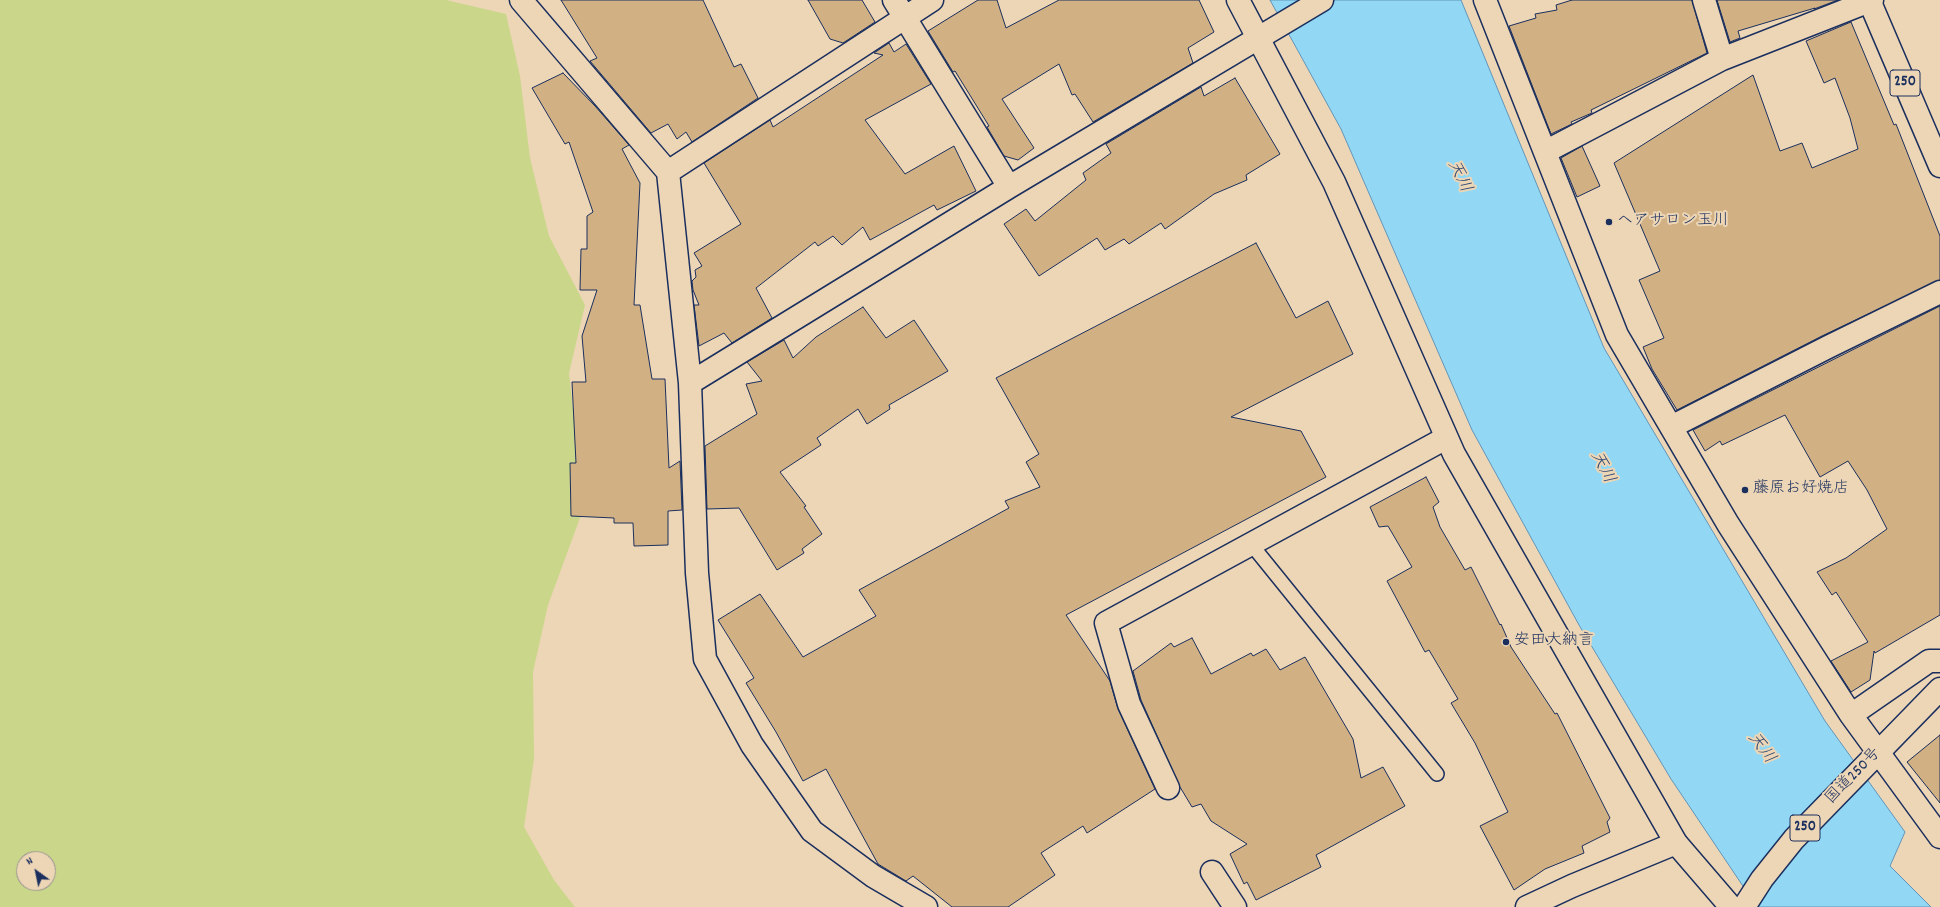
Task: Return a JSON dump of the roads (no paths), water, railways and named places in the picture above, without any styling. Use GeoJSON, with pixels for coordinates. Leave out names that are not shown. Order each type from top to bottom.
{"type":"FeatureCollection","features":[{"type":"Feature","properties":{"kind":"main road"},"geometry":{"type":"LineString","coordinates":[[521,0],[668,172],[690,383],[697,573],[705,659],[752,745],[812,831],[873,876],[926,907]]}},
{"type":"Feature","properties":{"kind":"main road"},"geometry":{"type":"LineString","coordinates":[[668,172],[900,9],[932,0]]}},
{"type":"Feature","properties":{"kind":"main road"},"geometry":{"type":"LineString","coordinates":[[1238,0],[1334,182],[1454,454],[1676,843],[1740,906]]}},
{"type":"Feature","properties":{"kind":"main road"},"geometry":{"type":"LineString","coordinates":[[690,383],[1258,36],[1322,0]]}},
{"type":"Feature","properties":{"kind":"main road"},"geometry":{"type":"LineString","coordinates":[[1485,0],[1617,335],[1728,524],[1874,755],[1940,837]]}},
{"type":"Feature","properties":{"kind":"main road"},"geometry":{"type":"LineString","coordinates":[[1704,0],[1722,59]]}},
{"type":"Feature","properties":{"kind":"main road"},"geometry":{"type":"LineString","coordinates":[[1545,152],[1722,59],[1870,0]]}},
{"type":"Feature","properties":{"kind":"main road","name":"250"},"geometry":{"type":"LineString","coordinates":[[1870,0],[1940,166]]}},
{"type":"Feature","properties":{"kind":"main road"},"geometry":{"type":"LineString","coordinates":[[900,9],[1009,187]]}},
{"type":"Feature","properties":{"kind":"main road"},"geometry":{"type":"LineString","coordinates":[[1671,427],[1940,292]]}},
{"type":"Feature","properties":{"kind":"main road"},"geometry":{"type":"LineString","coordinates":[[1168,788],[1129,704],[1106,623],[1446,438]]}},
{"type":"Feature","properties":{"kind":"main road"},"geometry":{"type":"LineString","coordinates":[[1850,715],[1929,661],[1940,661]]}},
{"type":"Feature","properties":{"kind":"main road","name":"国道250号"},"geometry":{"type":"LineString","coordinates":[[1740,906],[1794,839],[1874,755],[1940,690]]}},
{"type":"Feature","properties":{"kind":"main road"},"geometry":{"type":"LineString","coordinates":[[1527,907],[1572,886],[1676,843]]}},
{"type":"Feature","properties":{"kind":"main road"},"geometry":{"type":"LineString","coordinates":[[1212,872],[1235,907]]}},
{"type":"Feature","properties":{"kind":"lane"},"geometry":{"type":"LineString","coordinates":[[1251,544],[1437,774]]}},
{"type":"Feature","properties":{"kind":"water","name":"天川"},"geometry":{"type":"Polygon","coordinates":[[[1270,0],[1461,0],[1604,348],[1825,721],[1905,832],[1890,866],[1931,907],[1757,907],[1671,779],[1579,625],[1472,430],[1341,129],[1270,0]]]}},
{"type":"Feature","properties":{"kind":"place","name":"ヘアサロン玉川"},"geometry":{"type":"Point","coordinates":[1609,222]}},
{"type":"Feature","properties":{"kind":"place","name":"藤原お好焼店"},"geometry":{"type":"Point","coordinates":[1745,490]}},
{"type":"Feature","properties":{"kind":"place","name":"安田大納言"},"geometry":{"type":"Point","coordinates":[1506,642]}}]}
